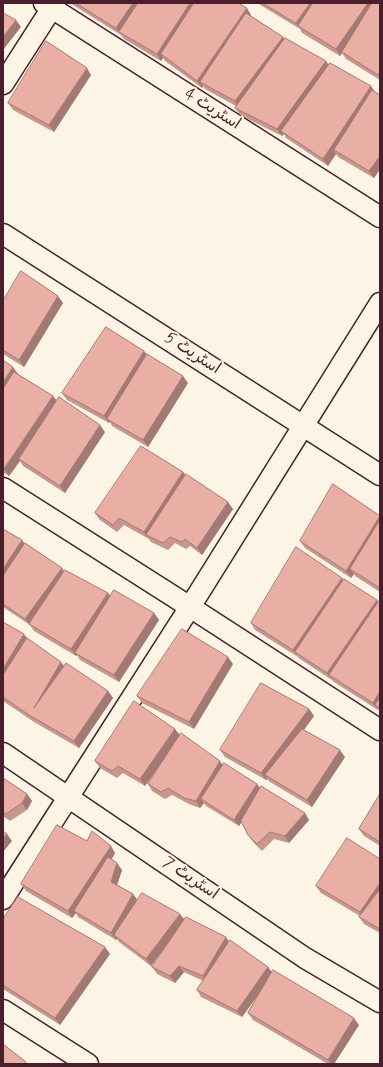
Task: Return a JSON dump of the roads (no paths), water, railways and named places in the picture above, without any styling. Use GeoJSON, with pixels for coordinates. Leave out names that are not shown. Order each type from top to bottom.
{"type":"FeatureCollection","features":[{"type":"Feature","properties":{"kind":"street"},"geometry":{"type":"LineString","coordinates":[[3,84],[50,5]]}},
{"type":"Feature","properties":{"kind":"street","name":"اسٹریٹ 4"},"geometry":{"type":"LineString","coordinates":[[50,5],[380,217]]}},
{"type":"Feature","properties":{"kind":"street","name":"اسٹریٹ 5"},"geometry":{"type":"LineString","coordinates":[[3,234],[380,475]]}},
{"type":"Feature","properties":{"kind":"street"},"geometry":{"type":"LineString","coordinates":[[3,898],[190,607],[380,303]]}},
{"type":"Feature","properties":{"kind":"street"},"geometry":{"type":"LineString","coordinates":[[3,488],[380,730]]}},
{"type":"Feature","properties":{"kind":"street","name":"اسٹریٹ 7"},"geometry":{"type":"LineString","coordinates":[[3,753],[305,958],[380,1002]]}},
{"type":"Feature","properties":{"kind":"street"},"geometry":{"type":"LineString","coordinates":[[3,1010],[88,1064]]}}]}
